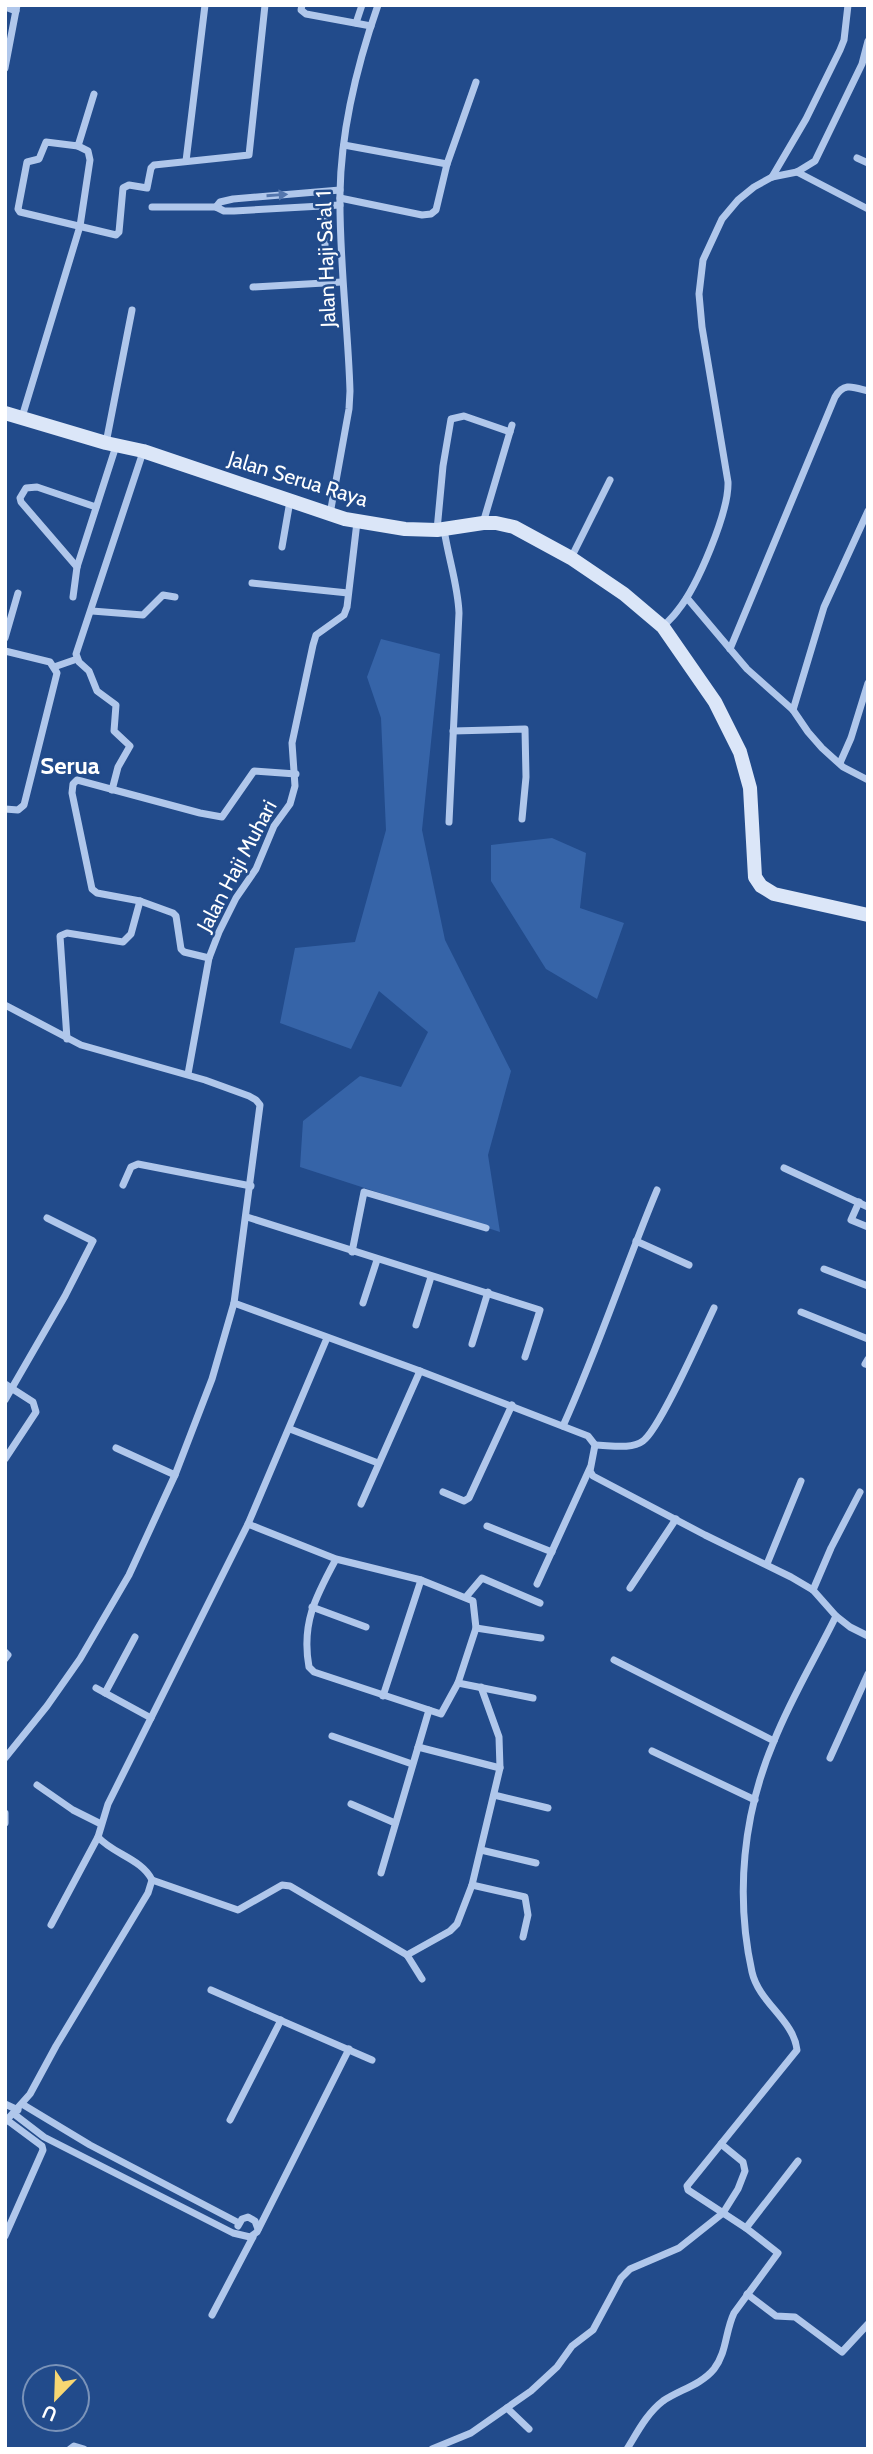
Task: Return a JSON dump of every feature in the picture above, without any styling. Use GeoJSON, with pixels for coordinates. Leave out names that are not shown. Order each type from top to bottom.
{"type":"FeatureCollection","features":[{"type":"Feature","properties":{"kind":"main road","name":"Jalan Serua Raya"},"geometry":{"type":"LineString","coordinates":[[5,413],[143,451],[329,515],[405,529],[441,529],[483,523],[514,527],[571,558],[624,594],[663,626],[715,702],[740,752],[750,788],[755,877],[761,887],[774,894],[868,915]]}},
{"type":"Feature","properties":{"kind":"street"},"geometry":{"type":"LineString","coordinates":[[186,161],[205,5]]}},
{"type":"Feature","properties":{"kind":"street"},"geometry":{"type":"LineString","coordinates":[[22,418],[80,226],[90,160],[88,151],[78,146],[46,142],[39,159],[27,162],[18,209],[20,212],[80,226],[118,234],[125,186],[147,188],[154,165],[249,155],[265,5]]}},
{"type":"Feature","properties":{"kind":"street"},"geometry":{"type":"LineString","coordinates":[[302,5],[301,10],[306,14],[371,26]]}},
{"type":"Feature","properties":{"kind":"street"},"geometry":{"type":"LineString","coordinates":[[356,23],[362,5]]}},
{"type":"Feature","properties":{"kind":"street","name":"Jalan Haji Sa'al 1"},"geometry":{"type":"LineString","coordinates":[[329,515],[350,391],[342,282],[340,198],[344,145],[352,94],[378,5]]}},
{"type":"Feature","properties":{"kind":"street"},"geometry":{"type":"LineString","coordinates":[[772,177],[806,119],[840,50],[844,40],[848,5]]}},
{"type":"Feature","properties":{"kind":"street"},"geometry":{"type":"LineString","coordinates":[[5,7],[17,8],[5,68]]}},
{"type":"Feature","properties":{"kind":"street"},"geometry":{"type":"LineString","coordinates":[[663,626],[687,598],[713,541],[728,495],[702,327],[699,295],[703,260],[722,219],[754,187],[772,177],[797,172],[815,161],[865,66],[868,41]]}},
{"type":"Feature","properties":{"kind":"street"},"geometry":{"type":"LineString","coordinates":[[216,207],[220,202],[233,199],[340,198],[422,215],[431,214],[436,210],[447,164],[476,82]]}},
{"type":"Feature","properties":{"kind":"street"},"geometry":{"type":"LineString","coordinates":[[78,146],[94,94]]}},
{"type":"Feature","properties":{"kind":"street"},"geometry":{"type":"LineString","coordinates":[[344,145],[447,164]]}},
{"type":"Feature","properties":{"kind":"street"},"geometry":{"type":"LineString","coordinates":[[857,158],[868,163]]}},
{"type":"Feature","properties":{"kind":"street"},"geometry":{"type":"LineString","coordinates":[[797,172],[868,209]]}},
{"type":"Feature","properties":{"kind":"street"},"geometry":{"type":"LineString","coordinates":[[152,206],[216,207],[224,211],[234,211],[324,206],[340,198]]}},
{"type":"Feature","properties":{"kind":"street"},"geometry":{"type":"LineString","coordinates":[[324,206],[326,283]]}},
{"type":"Feature","properties":{"kind":"street"},"geometry":{"type":"LineString","coordinates":[[253,287],[342,282]]}},
{"type":"Feature","properties":{"kind":"street"},"geometry":{"type":"LineString","coordinates":[[73,597],[77,567],[96,507],[111,444],[132,310]]}},
{"type":"Feature","properties":{"kind":"street"},"geometry":{"type":"LineString","coordinates":[[730,649],[835,397],[840,389],[846,386],[868,391]]}},
{"type":"Feature","properties":{"kind":"street"},"geometry":{"type":"LineString","coordinates":[[449,822],[459,613],[458,595],[441,529],[443,466],[451,419],[464,416],[511,429],[483,523]]}},
{"type":"Feature","properties":{"kind":"street"},"geometry":{"type":"LineString","coordinates":[[112,790],[118,767],[129,743],[114,731],[116,705],[97,691],[89,671],[77,659],[76,654],[143,451]]}},
{"type":"Feature","properties":{"kind":"street"},"geometry":{"type":"LineString","coordinates":[[571,558],[610,480]]}},
{"type":"Feature","properties":{"kind":"street"},"geometry":{"type":"LineString","coordinates":[[77,567],[20,498],[26,488],[37,487],[96,507]]}},
{"type":"Feature","properties":{"kind":"street"},"geometry":{"type":"LineString","coordinates":[[282,547],[290,501]]}},
{"type":"Feature","properties":{"kind":"street"},"geometry":{"type":"LineString","coordinates":[[793,710],[824,607],[868,512]]}},
{"type":"Feature","properties":{"kind":"street","name":"Jalan Haji Muhari"},"geometry":{"type":"LineString","coordinates":[[188,1074],[209,958],[224,920],[256,869],[274,826],[290,804],[296,774],[293,734],[313,645],[321,629],[344,615],[357,522]]}},
{"type":"Feature","properties":{"kind":"street"},"geometry":{"type":"LineString","coordinates":[[252,583],[348,593]]}},
{"type":"Feature","properties":{"kind":"street"},"geometry":{"type":"LineString","coordinates":[[5,638],[18,593]]}},
{"type":"Feature","properties":{"kind":"street"},"geometry":{"type":"LineString","coordinates":[[92,611],[143,615],[163,595],[175,597]]}},
{"type":"Feature","properties":{"kind":"street"},"geometry":{"type":"LineString","coordinates":[[687,598],[747,669],[793,710],[808,732],[842,765],[868,780]]}},
{"type":"Feature","properties":{"kind":"street"},"geometry":{"type":"LineString","coordinates":[[5,651],[50,663],[57,673],[24,805],[18,810],[5,808]]}},
{"type":"Feature","properties":{"kind":"street"},"geometry":{"type":"LineString","coordinates":[[54,667],[77,659]]}},
{"type":"Feature","properties":{"kind":"street"},"geometry":{"type":"LineString","coordinates":[[842,765],[868,683]]}},
{"type":"Feature","properties":{"kind":"street"},"geometry":{"type":"LineString","coordinates":[[453,731],[525,729],[526,777],[522,819]]}},
{"type":"Feature","properties":{"kind":"street"},"geometry":{"type":"LineString","coordinates":[[209,958],[184,952],[177,933],[176,916],[170,911],[140,901],[97,893],[92,889],[72,793],[73,784],[77,780],[222,817],[254,771],[296,774]]}},
{"type":"Feature","properties":{"kind":"street"},"geometry":{"type":"LineString","coordinates":[[67,1039],[61,936],[67,933],[123,942],[131,934],[140,901]]}},
{"type":"Feature","properties":{"kind":"street"},"geometry":{"type":"LineString","coordinates":[[5,1005],[67,1039],[104,1052],[188,1074],[249,1096],[260,1105],[234,1303],[212,1379],[175,1475],[129,1575],[80,1659],[5,1758]]}},
{"type":"Feature","properties":{"kind":"street"},"geometry":{"type":"LineString","coordinates":[[122,1185],[131,1167],[138,1164],[251,1186]]}},
{"type":"Feature","properties":{"kind":"street"},"geometry":{"type":"LineString","coordinates":[[784,1168],[868,1206]]}},
{"type":"Feature","properties":{"kind":"street"},"geometry":{"type":"LineString","coordinates":[[563,1426],[657,1191]]}},
{"type":"Feature","properties":{"kind":"street"},"geometry":{"type":"LineString","coordinates":[[352,1252],[364,1192],[486,1228]]}},
{"type":"Feature","properties":{"kind":"street"},"geometry":{"type":"LineString","coordinates":[[859,1202],[851,1220],[868,1227]]}},
{"type":"Feature","properties":{"kind":"street"},"geometry":{"type":"LineString","coordinates":[[5,1400],[93,1241],[47,1217]]}},
{"type":"Feature","properties":{"kind":"street"},"geometry":{"type":"LineString","coordinates":[[247,1217],[540,1310],[525,1357]]}},
{"type":"Feature","properties":{"kind":"street"},"geometry":{"type":"LineString","coordinates":[[636,1241],[689,1265]]}},
{"type":"Feature","properties":{"kind":"street"},"geometry":{"type":"LineString","coordinates":[[363,1303],[377,1260]]}},
{"type":"Feature","properties":{"kind":"street"},"geometry":{"type":"LineString","coordinates":[[824,1269],[868,1286]]}},
{"type":"Feature","properties":{"kind":"street"},"geometry":{"type":"LineString","coordinates":[[416,1325],[431,1277]]}},
{"type":"Feature","properties":{"kind":"street"},"geometry":{"type":"LineString","coordinates":[[472,1344],[488,1292]]}},
{"type":"Feature","properties":{"kind":"street"},"geometry":{"type":"LineString","coordinates":[[234,1303],[512,1405],[588,1436],[595,1444],[627,1446],[645,1440],[664,1410],[714,1308]]}},
{"type":"Feature","properties":{"kind":"street"},"geometry":{"type":"LineString","coordinates":[[801,1312],[868,1339]]}},
{"type":"Feature","properties":{"kind":"street"},"geometry":{"type":"LineString","coordinates":[[51,1925],[98,1837],[101,1824],[151,1718],[248,1524],[327,1338]]}},
{"type":"Feature","properties":{"kind":"street"},"geometry":{"type":"LineString","coordinates":[[868,1359],[865,1364],[868,1365]]}},
{"type":"Feature","properties":{"kind":"street"},"geometry":{"type":"LineString","coordinates":[[361,1504],[420,1371]]}},
{"type":"Feature","properties":{"kind":"street"},"geometry":{"type":"LineString","coordinates":[[5,1384],[33,1402],[36,1412],[5,1460]]}},
{"type":"Feature","properties":{"kind":"street"},"geometry":{"type":"LineString","coordinates":[[443,1492],[464,1501],[469,1498],[512,1405]]}},
{"type":"Feature","properties":{"kind":"street"},"geometry":{"type":"LineString","coordinates":[[289,1429],[378,1463]]}},
{"type":"Feature","properties":{"kind":"street"},"geometry":{"type":"LineString","coordinates":[[537,1584],[590,1468],[595,1444]]}},
{"type":"Feature","properties":{"kind":"street"},"geometry":{"type":"LineString","coordinates":[[116,1448],[175,1475]]}},
{"type":"Feature","properties":{"kind":"street"},"geometry":{"type":"LineString","coordinates":[[590,1468],[593,1476],[813,1590],[850,1628],[868,1636]]}},
{"type":"Feature","properties":{"kind":"street"},"geometry":{"type":"LineString","coordinates":[[767,1564],[801,1481]]}},
{"type":"Feature","properties":{"kind":"street"},"geometry":{"type":"LineString","coordinates":[[813,1590],[820,1569],[860,1492]]}},
{"type":"Feature","properties":{"kind":"street"},"geometry":{"type":"LineString","coordinates":[[631,1588],[676,1519]]}},
{"type":"Feature","properties":{"kind":"street"},"geometry":{"type":"LineString","coordinates":[[248,1524],[335,1559],[421,1580],[466,1597],[474,1604],[476,1628],[458,1683],[441,1714],[314,1672],[309,1667],[307,1636],[312,1607],[335,1559]]}},
{"type":"Feature","properties":{"kind":"street"},"geometry":{"type":"LineString","coordinates":[[487,1527],[552,1552]]}},
{"type":"Feature","properties":{"kind":"street"},"geometry":{"type":"LineString","coordinates":[[466,1597],[482,1578],[540,1603]]}},
{"type":"Feature","properties":{"kind":"street"},"geometry":{"type":"LineString","coordinates":[[383,1696],[421,1580]]}},
{"type":"Feature","properties":{"kind":"street"},"geometry":{"type":"LineString","coordinates":[[312,1607],[366,1628]]}},
{"type":"Feature","properties":{"kind":"street"},"geometry":{"type":"LineString","coordinates":[[627,2449],[643,2423],[662,2402],[711,2372],[724,2350],[728,2324],[778,2253],[746,2228],[688,2190],[687,2186],[797,2050],[793,2036],[763,1999],[752,1973],[742,1913],[746,1841],[755,1800],[774,1741],[836,1616]]}},
{"type":"Feature","properties":{"kind":"street"},"geometry":{"type":"LineString","coordinates":[[476,1628],[541,1638]]}},
{"type":"Feature","properties":{"kind":"street"},"geometry":{"type":"LineString","coordinates":[[105,1693],[135,1637]]}},
{"type":"Feature","properties":{"kind":"street"},"geometry":{"type":"LineString","coordinates":[[5,1651],[8,1655],[5,1659]]}},
{"type":"Feature","properties":{"kind":"street"},"geometry":{"type":"LineString","coordinates":[[614,1660],[774,1741]]}},
{"type":"Feature","properties":{"kind":"street"},"geometry":{"type":"LineString","coordinates":[[830,1758],[868,1674]]}},
{"type":"Feature","properties":{"kind":"street"},"geometry":{"type":"LineString","coordinates":[[458,1683],[533,1698]]}},
{"type":"Feature","properties":{"kind":"street"},"geometry":{"type":"LineString","coordinates":[[407,1955],[450,1931],[457,1924],[472,1885],[500,1768],[499,1737],[481,1687]]}},
{"type":"Feature","properties":{"kind":"street"},"geometry":{"type":"LineString","coordinates":[[96,1688],[151,1718]]}},
{"type":"Feature","properties":{"kind":"street"},"geometry":{"type":"LineString","coordinates":[[381,1873],[429,1710]]}},
{"type":"Feature","properties":{"kind":"street"},"geometry":{"type":"LineString","coordinates":[[331,1736],[412,1764]]}},
{"type":"Feature","properties":{"kind":"street"},"geometry":{"type":"LineString","coordinates":[[418,1747],[500,1768]]}},
{"type":"Feature","properties":{"kind":"street"},"geometry":{"type":"LineString","coordinates":[[652,1751],[755,1800]]}},
{"type":"Feature","properties":{"kind":"street"},"geometry":{"type":"LineString","coordinates":[[37,1784],[73,1810],[101,1824]]}},
{"type":"Feature","properties":{"kind":"street"},"geometry":{"type":"LineString","coordinates":[[494,1795],[548,1808]]}},
{"type":"Feature","properties":{"kind":"street"},"geometry":{"type":"LineString","coordinates":[[351,1804],[395,1823]]}},
{"type":"Feature","properties":{"kind":"street"},"geometry":{"type":"LineString","coordinates":[[5,1813],[5,1823]]}},
{"type":"Feature","properties":{"kind":"street"},"geometry":{"type":"LineString","coordinates":[[5,2236],[43,2150],[34,2139],[6,2121],[18,2109],[148,1893],[152,1880],[148,1871],[104,1844],[98,1837]]}},
{"type":"Feature","properties":{"kind":"street"},"geometry":{"type":"LineString","coordinates":[[481,1850],[536,1863]]}},
{"type":"Feature","properties":{"kind":"street"},"geometry":{"type":"LineString","coordinates":[[152,1880],[238,1910],[282,1885],[290,1886],[407,1955],[422,1979]]}},
{"type":"Feature","properties":{"kind":"street"},"geometry":{"type":"LineString","coordinates":[[472,1885],[525,1897],[527,1915],[523,1937]]}},
{"type":"Feature","properties":{"kind":"street"},"geometry":{"type":"LineString","coordinates":[[211,1990],[372,2060]]}},
{"type":"Feature","properties":{"kind":"street"},"geometry":{"type":"LineString","coordinates":[[230,2120],[281,2020]]}},
{"type":"Feature","properties":{"kind":"street"},"geometry":{"type":"LineString","coordinates":[[212,2315],[349,2049]]}},
{"type":"Feature","properties":{"kind":"street"},"geometry":{"type":"LineString","coordinates":[[5,2104],[239,2223]]}},
{"type":"Feature","properties":{"kind":"street"},"geometry":{"type":"LineString","coordinates":[[18,2109],[44,2137],[239,2235],[256,2232]]}},
{"type":"Feature","properties":{"kind":"street"},"geometry":{"type":"LineString","coordinates":[[432,2449],[471,2433],[531,2392],[557,2367],[572,2347],[593,2329],[621,2278],[630,2269],[679,2248],[723,2213],[738,2189],[745,2171],[743,2162],[720,2144]]}},
{"type":"Feature","properties":{"kind":"street"},"geometry":{"type":"LineString","coordinates":[[746,2228],[798,2161]]}},
{"type":"Feature","properties":{"kind":"street"},"geometry":{"type":"LineString","coordinates":[[239,2235],[237,2227],[242,2219],[248,2217],[255,2221],[256,2232]]}},
{"type":"Feature","properties":{"kind":"street"},"geometry":{"type":"LineString","coordinates":[[747,2294],[776,2316],[795,2317],[842,2352],[868,2324]]}},
{"type":"Feature","properties":{"kind":"street"},"geometry":{"type":"LineString","coordinates":[[506,2408],[529,2429]]}},
{"type":"Feature","properties":{"kind":"street"},"geometry":{"type":"LineString","coordinates":[[70,2449],[74,2446],[84,2449]]}},
{"type":"Feature","properties":{"kind":"shaded area"},"geometry":{"type":"Polygon","coordinates":[[[381,639],[440,654],[422,830],[445,940],[511,1071],[488,1155],[500,1232],[300,1167],[303,1121],[360,1076],[401,1087],[428,1032],[379,991],[351,1049],[280,1023],[295,948],[355,942],[386,830],[381,718],[367,677],[381,639]]]}},
{"type":"Feature","properties":{"kind":"shaded area"},"geometry":{"type":"Polygon","coordinates":[[[552,838],[586,853],[580,908],[624,923],[597,999],[546,969],[491,881],[491,845],[552,838]]]}},
{"type":"Feature","properties":{"kind":"district","name":"Serua"},"geometry":{"type":"Point","coordinates":[70,766]}}]}
